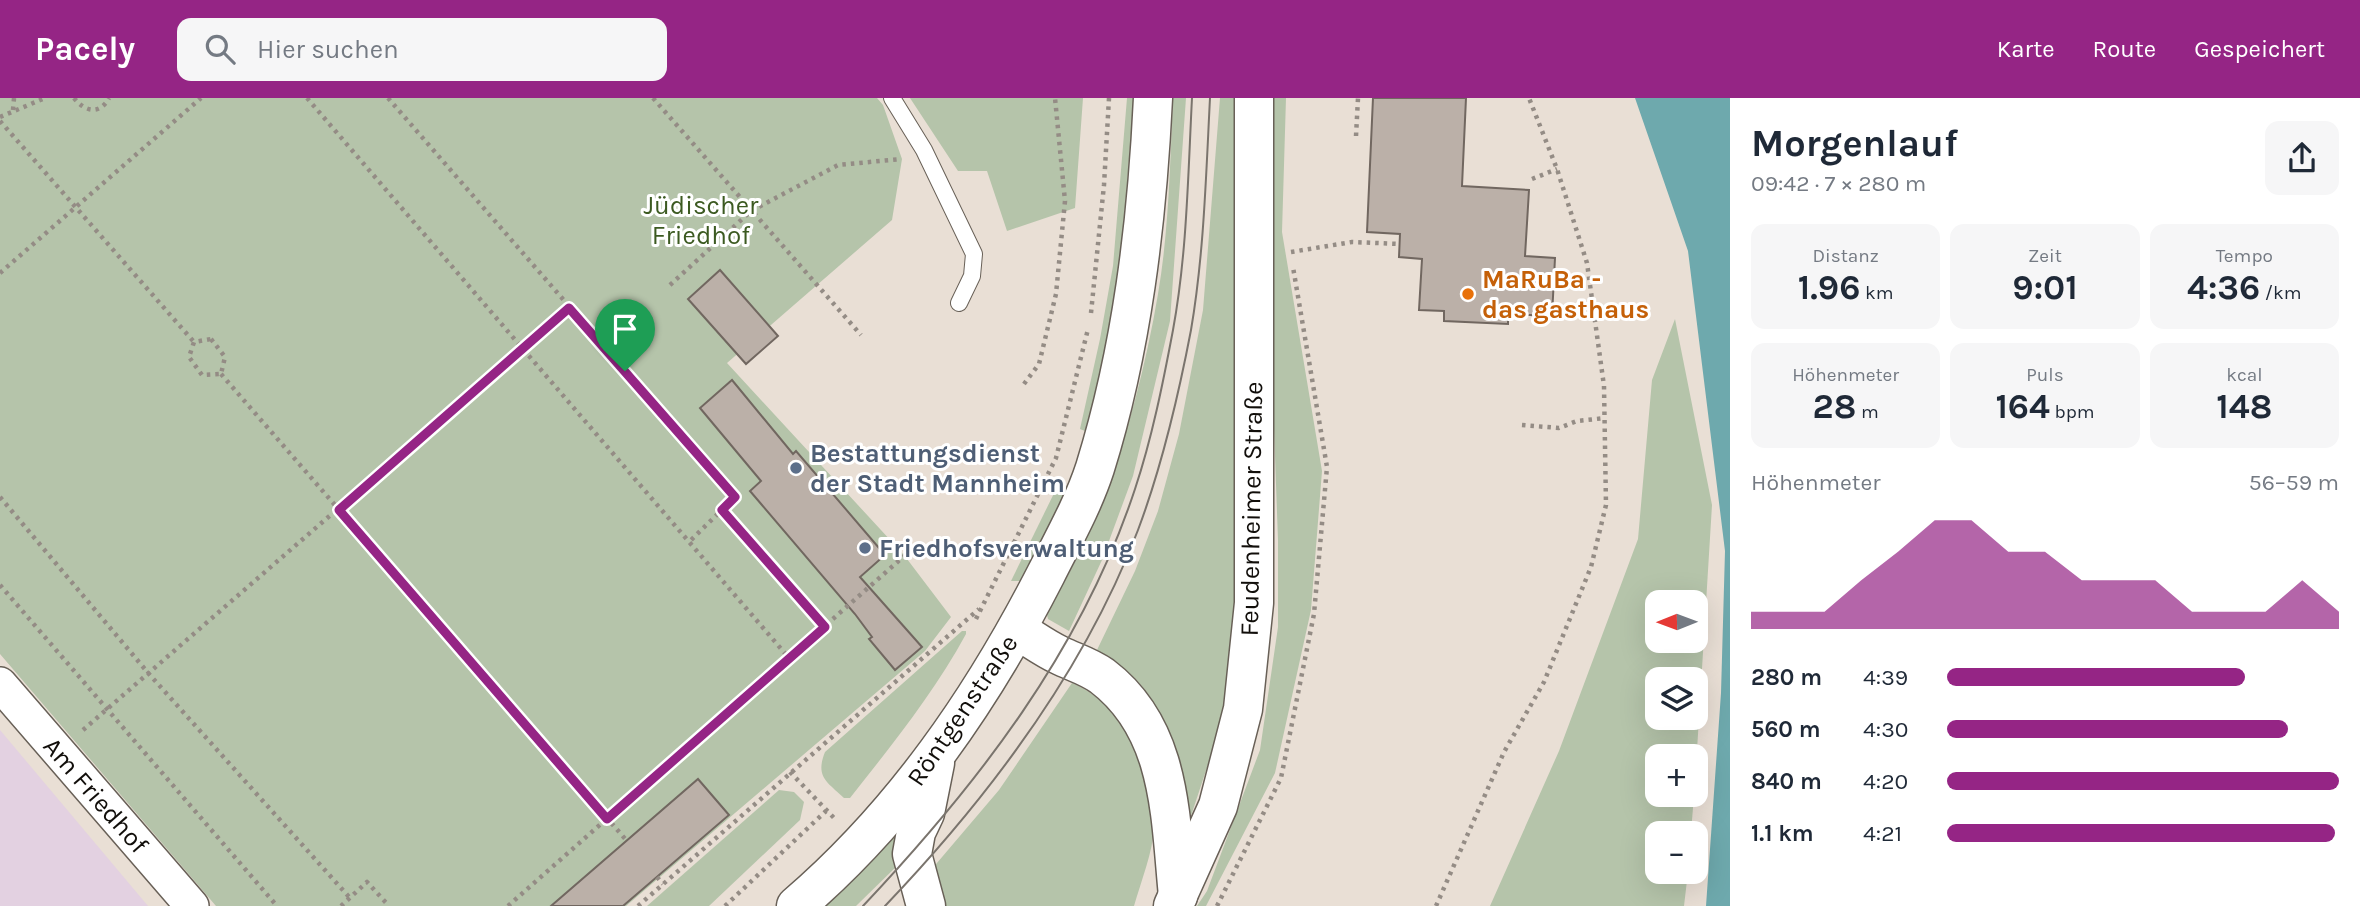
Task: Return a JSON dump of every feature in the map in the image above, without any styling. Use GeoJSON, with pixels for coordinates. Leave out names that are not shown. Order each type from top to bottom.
{"type":"FeatureCollection","features":[{"type":"Feature","properties":{"kind":"main road","name":"Röntgenstraße"},"geometry":{"type":"LineString","coordinates":[[796,906],[895,806],[937,755],[980,692],[1017,630],[1088,485],[1116,389],[1133,309],[1153,98]]}},
{"type":"Feature","properties":{"kind":"main road","name":"Feudenheimer Straße"},"geometry":{"type":"LineString","coordinates":[[1175,902],[1218,806],[1243,709],[1254,603],[1254,98]]}},
{"type":"Feature","properties":{"kind":"main road"},"geometry":{"type":"LineString","coordinates":[[1017,630],[1101,675],[1124,695],[1144,722],[1158,752],[1167,786],[1175,902]]}},
{"type":"Feature","properties":{"kind":"main road"},"geometry":{"type":"LineString","coordinates":[[926,906],[912,854],[916,832],[925,813],[937,755]]}},
{"type":"Feature","properties":{"kind":"street","name":"Am Friedhof"},"geometry":{"type":"LineString","coordinates":[[0,684],[191,906]]}},
{"type":"Feature","properties":{"kind":"lane"},"geometry":{"type":"LineString","coordinates":[[892,98],[925,150],[974,254],[972,276],[959,303]]}},
{"type":"Feature","properties":{"kind":"path"},"geometry":{"type":"LineString","coordinates":[[13,110],[14,98]]}},
{"type":"Feature","properties":{"kind":"path"},"geometry":{"type":"LineString","coordinates":[[45,98],[13,110],[0,119],[194,342]]}},
{"type":"Feature","properties":{"kind":"path"},"geometry":{"type":"LineString","coordinates":[[74,98],[83,108],[92,111],[101,108],[110,98]]}},
{"type":"Feature","properties":{"kind":"path"},"geometry":{"type":"LineString","coordinates":[[0,273],[201,98]]}},
{"type":"Feature","properties":{"kind":"path"},"geometry":{"type":"LineString","coordinates":[[307,98],[789,658]]}},
{"type":"Feature","properties":{"kind":"path"},"geometry":{"type":"LineString","coordinates":[[388,98],[735,497],[689,542]]}},
{"type":"Feature","properties":{"kind":"path"},"geometry":{"type":"LineString","coordinates":[[653,98],[861,335]]}},
{"type":"Feature","properties":{"kind":"path"},"geometry":{"type":"LineString","coordinates":[[1024,384],[1039,364],[1056,294],[1065,201],[1055,98]]}},
{"type":"Feature","properties":{"kind":"path"},"geometry":{"type":"LineString","coordinates":[[638,906],[982,606],[1056,458],[1090,322],[1104,185],[1108,98]]}},
{"type":"Feature","properties":{"kind":"path"},"geometry":{"type":"LineString","coordinates":[[1356,136],[1358,98]]}},
{"type":"Feature","properties":{"kind":"path"},"geometry":{"type":"LineString","coordinates":[[1436,906],[1504,752],[1544,682],[1591,567],[1606,505],[1604,386],[1587,263],[1557,169],[1529,98]]}},
{"type":"Feature","properties":{"kind":"path"},"geometry":{"type":"LineString","coordinates":[[670,285],[751,211],[838,165],[902,159],[925,150]]}},
{"type":"Feature","properties":{"kind":"path"},"geometry":{"type":"LineString","coordinates":[[1532,179],[1557,169]]}},
{"type":"Feature","properties":{"kind":"path"},"geometry":{"type":"LineString","coordinates":[[1217,906],[1281,778],[1314,614],[1327,467],[1290,239]]}},
{"type":"Feature","properties":{"kind":"path"},"geometry":{"type":"LineString","coordinates":[[1291,252],[1352,242],[1400,244]]}},
{"type":"Feature","properties":{"kind":"path"},"geometry":{"type":"LineString","coordinates":[[58,751],[569,308]]}},
{"type":"Feature","properties":{"kind":"path"},"geometry":{"type":"LineString","coordinates":[[194,342],[211,340],[225,356],[221,374]]}},
{"type":"Feature","properties":{"kind":"path"},"geometry":{"type":"LineString","coordinates":[[194,342],[189,357],[202,375],[221,374]]}},
{"type":"Feature","properties":{"kind":"path"},"geometry":{"type":"LineString","coordinates":[[221,374],[627,841]]}},
{"type":"Feature","properties":{"kind":"path"},"geometry":{"type":"LineString","coordinates":[[1522,425],[1559,428],[1577,421],[1605,418]]}},
{"type":"Feature","properties":{"kind":"path"},"geometry":{"type":"LineString","coordinates":[[0,497],[149,674],[350,898]]}},
{"type":"Feature","properties":{"kind":"path"},"geometry":{"type":"LineString","coordinates":[[722,510],[825,627]]}},
{"type":"Feature","properties":{"kind":"path"},"geometry":{"type":"LineString","coordinates":[[508,906],[920,542]]}},
{"type":"Feature","properties":{"kind":"path"},"geometry":{"type":"LineString","coordinates":[[0,585],[277,906]]}},
{"type":"Feature","properties":{"kind":"path"},"geometry":{"type":"LineString","coordinates":[[790,772],[837,820]]}},
{"type":"Feature","properties":{"kind":"path"},"geometry":{"type":"LineString","coordinates":[[725,906],[826,811]]}},
{"type":"Feature","properties":{"kind":"path"},"geometry":{"type":"LineString","coordinates":[[657,877],[663,884]]}},
{"type":"Feature","properties":{"kind":"path"},"geometry":{"type":"LineString","coordinates":[[341,906],[367,882],[389,906]]}},
{"type":"Feature","properties":{"kind":"shaded area"},"geometry":{"type":"Polygon","coordinates":[[[0,730],[148,906],[0,906],[0,730]]]}},
{"type":"Feature","properties":{"kind":"green space","name":"Jüdischer Friedhof"},"geometry":{"type":"Polygon","coordinates":[[[0,98],[877,98],[883,105],[902,159],[892,220],[727,363],[904,555],[951,617],[925,651],[626,906],[216,906],[0,654],[0,98]]]}},
{"type":"Feature","properties":{"kind":"green space"},"geometry":{"type":"Polygon","coordinates":[[[910,98],[1083,98],[1075,208],[1007,231],[987,171],[958,171],[910,98]]]}},
{"type":"Feature","properties":{"kind":"green space"},"geometry":{"type":"Polygon","coordinates":[[[1127,98],[1134,98],[1120,268],[1108,345],[1085,431],[1080,429],[1113,266],[1127,98]]]}},
{"type":"Feature","properties":{"kind":"green space"},"geometry":{"type":"Polygon","coordinates":[[[1173,98],[1186,98],[1170,321],[1133,476],[1102,560],[1069,631],[1048,619],[1047,615],[1101,505],[1142,374],[1165,246],[1173,98]]]}},
{"type":"Feature","properties":{"kind":"green space"},"geometry":{"type":"Polygon","coordinates":[[[1220,98],[1235,98],[1235,612],[1230,675],[1219,731],[1189,822],[1172,746],[1154,702],[1140,683],[1097,650],[1135,571],[1158,511],[1179,434],[1203,310],[1220,98]]]}},
{"type":"Feature","properties":{"kind":"green space"},"geometry":{"type":"Polygon","coordinates":[[[1273,98],[1286,98],[1282,232],[1322,471],[1311,610],[1275,773],[1206,906],[1197,906],[1207,891],[1260,750],[1278,627],[1272,373],[1273,98]]]}},
{"type":"Feature","properties":{"kind":"green space"},"geometry":{"type":"Polygon","coordinates":[[[1675,319],[1712,505],[1707,590],[1645,590],[1645,653],[1703,653],[1702,667],[1645,667],[1645,730],[1698,730],[1697,744],[1645,744],[1645,807],[1693,807],[1692,821],[1645,821],[1645,884],[1687,884],[1684,906],[1490,906],[1559,751],[1638,539],[1652,380],[1675,319]]]}},
{"type":"Feature","properties":{"kind":"green space"},"geometry":{"type":"Polygon","coordinates":[[[1062,477],[1063,499],[1020,581],[1011,581],[1062,477]]]}},
{"type":"Feature","properties":{"kind":"green space"},"geometry":{"type":"Polygon","coordinates":[[[962,631],[966,631],[966,634],[926,698],[850,798],[844,798],[824,778],[821,767],[825,752],[962,631]]]}},
{"type":"Feature","properties":{"kind":"green space"},"geometry":{"type":"Polygon","coordinates":[[[1072,683],[1091,693],[1122,724],[1143,763],[1149,784],[1153,806],[1153,837],[1134,906],[942,906],[931,870],[999,790],[1072,683]]]}},
{"type":"Feature","properties":{"kind":"green space"},"geometry":{"type":"Polygon","coordinates":[[[779,790],[794,792],[804,802],[800,820],[709,906],[647,906],[779,790]]]}},
{"type":"Feature","properties":{"kind":"green space"},"geometry":{"type":"Polygon","coordinates":[[[895,832],[899,833],[901,862],[856,906],[821,906],[895,832]]]}},
{"type":"Feature","properties":{"kind":"water"},"geometry":{"type":"Polygon","coordinates":[[[1635,98],[1730,98],[1730,906],[1706,906],[1721,693],[1725,551],[1688,251],[1635,98]]]}},
{"type":"Feature","properties":{"kind":"building"},"geometry":{"type":"Polygon","coordinates":[[[1373,98],[1466,98],[1462,186],[1529,190],[1525,256],[1555,258],[1552,316],[1508,314],[1508,324],[1444,321],[1444,311],[1419,310],[1422,259],[1399,257],[1400,234],[1367,232],[1373,98]]]}},
{"type":"Feature","properties":{"kind":"building"},"geometry":{"type":"Polygon","coordinates":[[[720,270],[778,336],[746,364],[688,299],[720,270]]]}},
{"type":"Feature","properties":{"kind":"building"},"geometry":{"type":"Polygon","coordinates":[[[732,380],[793,454],[796,451],[885,555],[860,577],[922,647],[895,670],[869,639],[872,637],[855,614],[750,491],[761,481],[700,408],[732,380]]]}},
{"type":"Feature","properties":{"kind":"building"},"geometry":{"type":"Polygon","coordinates":[[[698,779],[729,815],[623,906],[551,906],[698,779]]]}},
{"type":"Feature","properties":{"kind":"tram line"},"geometry":{"type":"LineString","coordinates":[[863,906],[947,812],[1022,712],[1056,660],[1113,548],[1147,450],[1173,330],[1184,243],[1192,98]]}},
{"type":"Feature","properties":{"kind":"tram line"},"geometry":{"type":"LineString","coordinates":[[885,906],[997,777],[1062,683],[1116,582],[1138,530],[1169,432],[1191,330],[1202,243],[1210,98]]}},
{"type":"Feature","properties":{"kind":"place","name":"MaRuBa - das gasthaus"},"geometry":{"type":"Point","coordinates":[1468,294]}},
{"type":"Feature","properties":{"kind":"place","name":"Bestattungsdienst der Stadt Mannheim"},"geometry":{"type":"Point","coordinates":[796,468]}},
{"type":"Feature","properties":{"kind":"place","name":"Friedhofsverwaltung"},"geometry":{"type":"Point","coordinates":[865,548]}},
{"type":"Feature","properties":{"kind":"route"},"geometry":{"type":"LineString","coordinates":[[569,308],[625,371],[735,497],[722,510],[825,627],[607,819],[339,510],[569,308]]}}]}
